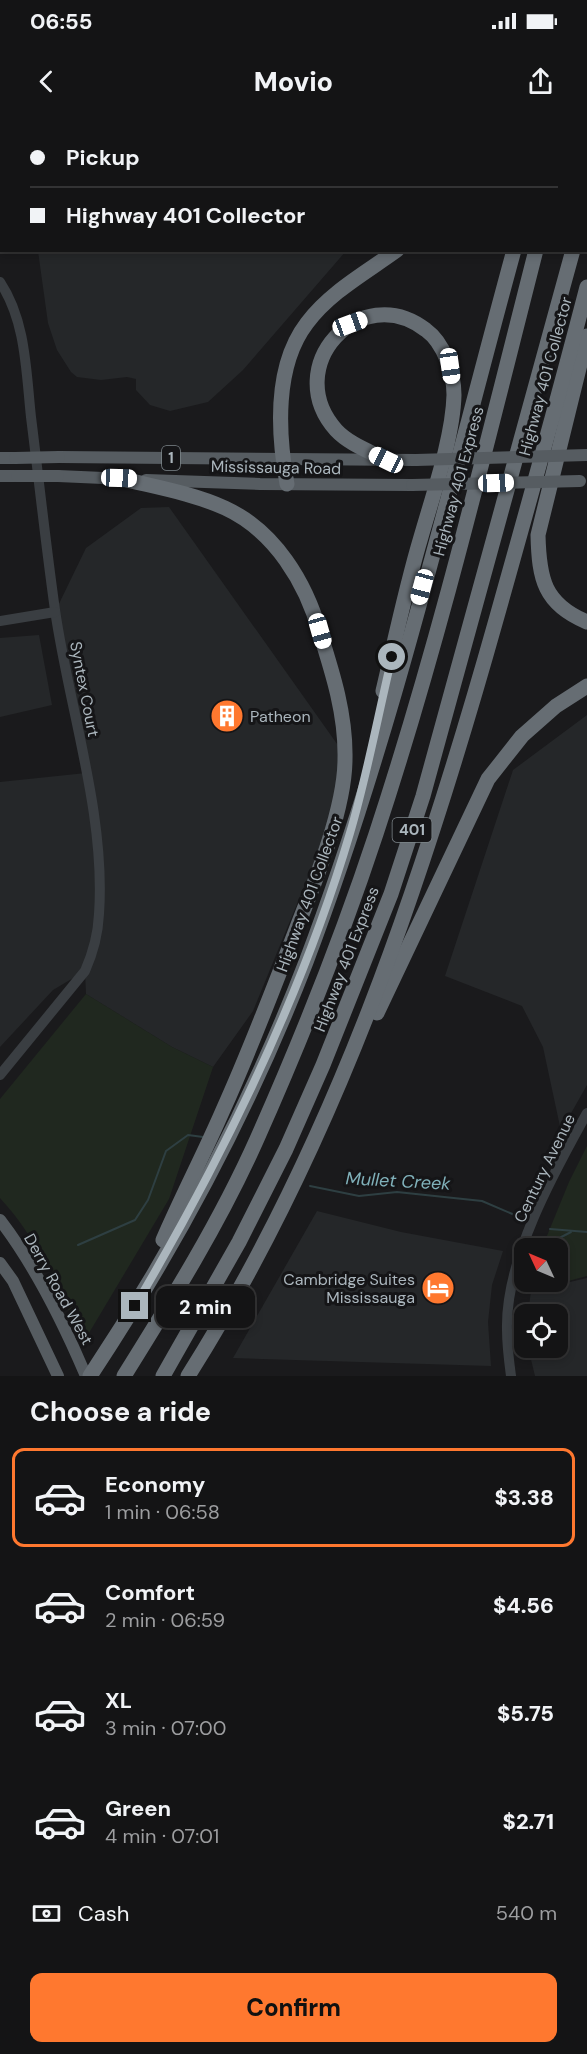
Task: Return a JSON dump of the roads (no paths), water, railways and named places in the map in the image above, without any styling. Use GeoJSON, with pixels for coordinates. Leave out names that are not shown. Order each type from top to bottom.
{"type":"FeatureCollection","features":[{"type":"Feature","properties":{"kind":"highway"},"geometry":{"type":"LineString","coordinates":[[287,484],[283,459],[284,386],[289,355],[307,323],[335,294],[394,252]]}},
{"type":"Feature","properties":{"kind":"highway","name":"Highway 401 Collector"},"geometry":{"type":"LineString","coordinates":[[88,1376],[135,1306],[176,1236],[239,1117],[304,964],[351,831],[385,722],[513,252]]}},
{"type":"Feature","properties":{"kind":"highway","name":"Highway 401 Express"},"geometry":{"type":"LineString","coordinates":[[124,1376],[185,1280],[256,1141],[331,961],[399,762],[460,545],[535,252]]}},
{"type":"Feature","properties":{"kind":"highway","name":"Highway 401 Express"},"geometry":{"type":"LineString","coordinates":[[163,1376],[239,1242],[286,1149],[323,1065],[391,894],[423,796],[572,252]]}},
{"type":"Feature","properties":{"kind":"highway","name":"Highway 401 Collector"},"geometry":{"type":"LineString","coordinates":[[188,1376],[253,1266],[303,1168],[392,952],[432,838],[549,434],[587,287]]}},
{"type":"Feature","properties":{"kind":"highway"},"geometry":{"type":"LineString","coordinates":[[351,831],[396,635],[436,481],[454,394],[450,366],[436,337],[412,319],[376,315],[350,324],[332,338],[320,361],[316,388],[322,412],[337,431],[354,444],[386,460]]}},
{"type":"Feature","properties":{"kind":"highway"},"geometry":{"type":"LineString","coordinates":[[587,336],[538,536],[538,566],[548,595],[567,614],[587,622]]}},
{"type":"Feature","properties":{"kind":"highway"},"geometry":{"type":"LineString","coordinates":[[119,478],[187,494],[227,509],[255,528],[278,550],[298,578],[314,610],[338,694],[344,726],[345,761],[338,802],[316,878],[277,980],[223,1110],[135,1306]]}},
{"type":"Feature","properties":{"kind":"highway"},"geometry":{"type":"LineString","coordinates":[[331,1104],[395,978],[454,846],[488,779],[522,736],[556,706],[587,686]]}},
{"type":"Feature","properties":{"kind":"main road","name":"Mississauga Road"},"geometry":{"type":"LineString","coordinates":[[0,458],[416,460],[587,455]]}},
{"type":"Feature","properties":{"kind":"main road","name":"Mississauga Road"},"geometry":{"type":"LineString","coordinates":[[0,476],[287,484],[412,485],[585,481]]}},
{"type":"Feature","properties":{"kind":"main road","name":"Derry Road West"},"geometry":{"type":"LineString","coordinates":[[0,1220],[25,1255],[88,1376]]}},
{"type":"Feature","properties":{"kind":"main road"},"geometry":{"type":"LineString","coordinates":[[0,1263],[13,1281],[58,1376]]}},
{"type":"Feature","properties":{"kind":"street","name":"Syntex Court"},"geometry":{"type":"LineString","coordinates":[[0,282],[13,300],[24,352],[55,612],[86,773],[95,835],[99,914],[94,952],[85,971],[0,1075]]}},
{"type":"Feature","properties":{"kind":"street"},"geometry":{"type":"LineString","coordinates":[[0,621],[55,612]]}},
{"type":"Feature","properties":{"kind":"street","name":"Century Avenue"},"geometry":{"type":"LineString","coordinates":[[512,1376],[507,1328],[513,1280],[542,1204],[587,1113]]}},
{"type":"Feature","properties":{"kind":"waterway","name":"Mullet Creek"},"geometry":{"type":"LineString","coordinates":[[78,1245],[135,1220],[148,1200],[166,1151],[188,1135],[203,1137]]}},
{"type":"Feature","properties":{"kind":"waterway","name":"Mullet Creek"},"geometry":{"type":"LineString","coordinates":[[310,1186],[359,1196],[397,1192],[482,1201],[517,1216]]}},
{"type":"Feature","properties":{"kind":"waterway","name":"Mullet Creek"},"geometry":{"type":"LineString","coordinates":[[550,1229],[587,1232]]}},
{"type":"Feature","properties":{"kind":"waterway"},"geometry":{"type":"LineString","coordinates":[[559,1238],[571,1232]]}},
{"type":"Feature","properties":{"kind":"place","name":"Patheon"},"geometry":{"type":"Point","coordinates":[227,716]}},
{"type":"Feature","properties":{"kind":"place","name":"Cambridge Suites Mississauga"},"geometry":{"type":"Point","coordinates":[438,1288]}}]}
